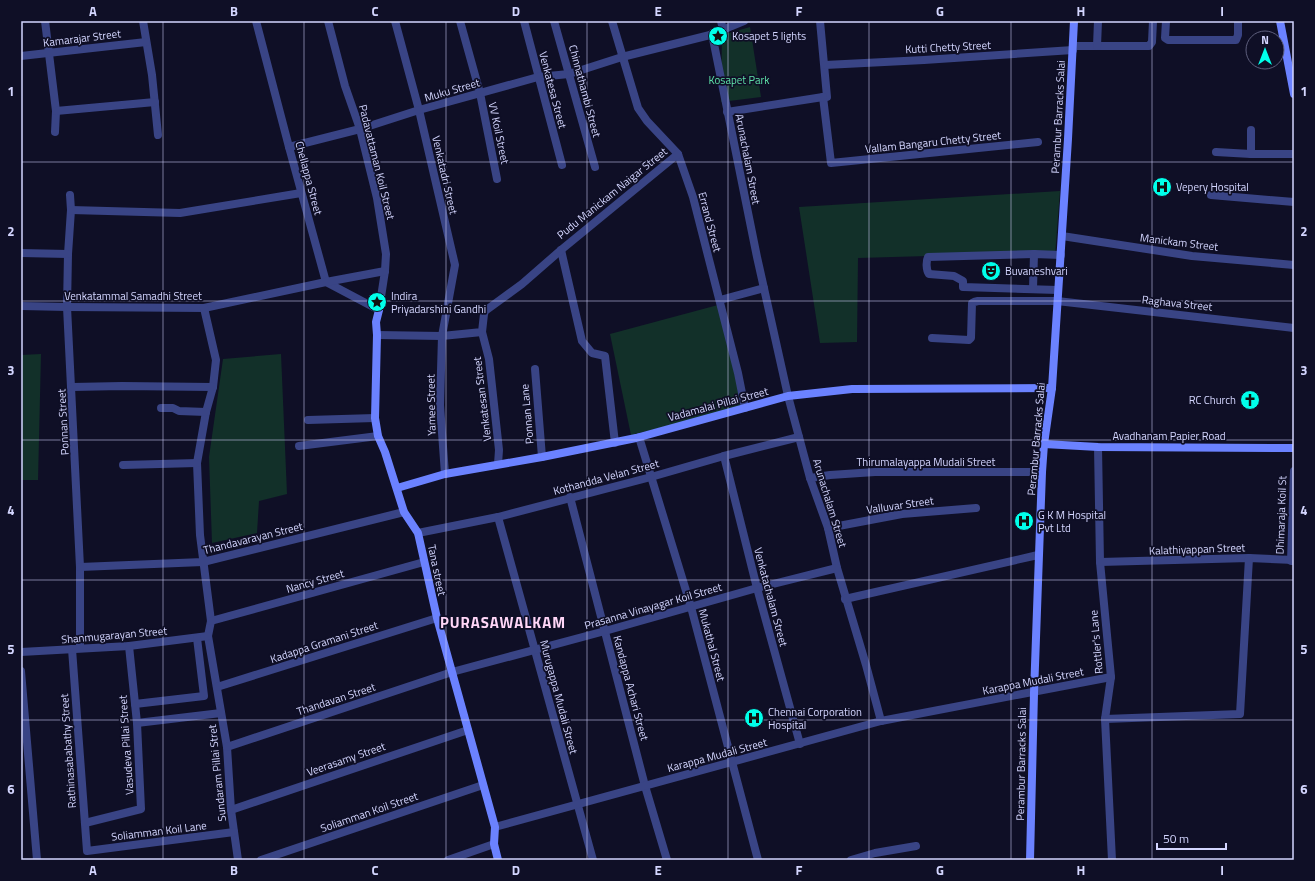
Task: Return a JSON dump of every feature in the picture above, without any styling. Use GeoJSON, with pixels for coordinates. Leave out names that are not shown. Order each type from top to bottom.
{"type":"FeatureCollection","features":[{"type":"Feature","properties":{"kind":"street"},"geometry":{"type":"LineString","coordinates":[[45,21],[56,111],[55,132]]}},
{"type":"Feature","properties":{"kind":"street"},"geometry":{"type":"LineString","coordinates":[[143,21],[152,75],[158,135]]}},
{"type":"Feature","properties":{"kind":"street","name":"Chellappa Street"},"geometry":{"type":"LineString","coordinates":[[256,21],[326,282]]}},
{"type":"Feature","properties":{"kind":"street","name":"Padavattaman Koil Street"},"geometry":{"type":"LineString","coordinates":[[328,21],[346,86],[360,129],[377,198],[386,254],[385,271],[378,310]]}},
{"type":"Feature","properties":{"kind":"street","name":"Venkatadri Street"},"geometry":{"type":"LineString","coordinates":[[395,21],[419,110],[455,265],[442,336]]}},
{"type":"Feature","properties":{"kind":"street","name":"VV Koil Street"},"geometry":{"type":"LineString","coordinates":[[460,21],[480,93],[497,179]]}},
{"type":"Feature","properties":{"kind":"street","name":"Venkatesa Street"},"geometry":{"type":"LineString","coordinates":[[524,21],[562,166]]}},
{"type":"Feature","properties":{"kind":"street","name":"Chinnathambi Street"},"geometry":{"type":"LineString","coordinates":[[554,21],[595,167]]}},
{"type":"Feature","properties":{"kind":"street","name":"Errand Street"},"geometry":{"type":"LineString","coordinates":[[612,21],[638,108],[647,121],[678,154],[693,197],[720,300],[745,408]]}},
{"type":"Feature","properties":{"kind":"street"},"geometry":{"type":"LineString","coordinates":[[721,21],[723,30]]}},
{"type":"Feature","properties":{"kind":"street"},"geometry":{"type":"LineString","coordinates":[[622,57],[712,34],[744,21]]}},
{"type":"Feature","properties":{"kind":"street"},"geometry":{"type":"LineString","coordinates":[[727,112],[827,96],[820,21]]}},
{"type":"Feature","properties":{"kind":"street","name":"Perambur Barracks Salai"},"geometry":{"type":"LineString","coordinates":[[1030,860],[1038,555],[1042,472],[1044,444],[1052,388],[1074,21]]}},
{"type":"Feature","properties":{"kind":"street"},"geometry":{"type":"LineString","coordinates":[[1097,46],[1098,21]]}},
{"type":"Feature","properties":{"kind":"street","name":"Kutti Chetty Street"},"geometry":{"type":"LineString","coordinates":[[824,65],[924,60],[1097,46],[1149,46],[1152,42],[1153,21]]}},
{"type":"Feature","properties":{"kind":"street"},"geometry":{"type":"LineString","coordinates":[[1166,21],[1165,38],[1168,40],[1236,40],[1238,35],[1238,21]]}},
{"type":"Feature","properties":{"kind":"street"},"geometry":{"type":"LineString","coordinates":[[1280,21],[1294,94]]}},
{"type":"Feature","properties":{"kind":"street","name":"Arunachalam Street"},"geometry":{"type":"LineString","coordinates":[[712,34],[727,112],[788,396],[810,478],[828,528],[845,599],[866,665],[881,721]]}},
{"type":"Feature","properties":{"kind":"street","name":"Kamarajar Street"},"geometry":{"type":"LineString","coordinates":[[21,56],[146,42]]}},
{"type":"Feature","properties":{"kind":"street","name":"Muku Street"},"geometry":{"type":"LineString","coordinates":[[289,146],[360,129],[419,110],[538,77],[569,74],[622,57]]}},
{"type":"Feature","properties":{"kind":"street","name":"Vallam Bangaru Chetty Street"},"geometry":{"type":"LineString","coordinates":[[823,97],[831,163],[1038,142]]}},
{"type":"Feature","properties":{"kind":"street"},"geometry":{"type":"LineString","coordinates":[[56,111],[155,102]]}},
{"type":"Feature","properties":{"kind":"street"},"geometry":{"type":"LineString","coordinates":[[1250,130],[1251,154]]}},
{"type":"Feature","properties":{"kind":"street"},"geometry":{"type":"LineString","coordinates":[[1216,152],[1294,154]]}},
{"type":"Feature","properties":{"kind":"street","name":"Pudu Manickam Naigar Street"},"geometry":{"type":"LineString","coordinates":[[482,332],[485,311],[522,284],[560,250],[678,154]]}},
{"type":"Feature","properties":{"kind":"street"},"geometry":{"type":"LineString","coordinates":[[71,210],[180,213],[302,193]]}},
{"type":"Feature","properties":{"kind":"street","name":"Ponnan Street"},"geometry":{"type":"LineString","coordinates":[[70,195],[71,210],[67,307],[80,567],[76,649]]}},
{"type":"Feature","properties":{"kind":"street"},"geometry":{"type":"LineString","coordinates":[[1211,195],[1294,202]]}},
{"type":"Feature","properties":{"kind":"street","name":"Manickam Street"},"geometry":{"type":"LineString","coordinates":[[1062,236],[1192,256],[1294,265]]}},
{"type":"Feature","properties":{"kind":"street","name":"Pudu Manickam Naigar Street"},"geometry":{"type":"LineString","coordinates":[[560,250],[582,341],[592,353],[605,356],[615,443]]}},
{"type":"Feature","properties":{"kind":"street"},"geometry":{"type":"LineString","coordinates":[[21,253],[68,254]]}},
{"type":"Feature","properties":{"kind":"street"},"geometry":{"type":"LineString","coordinates":[[1058,290],[963,287],[963,281],[957,277],[929,274],[927,263],[928,257],[1034,254],[1061,255]]}},
{"type":"Feature","properties":{"kind":"street"},"geometry":{"type":"LineString","coordinates":[[1033,289],[1034,254]]}},
{"type":"Feature","properties":{"kind":"street","name":"Venkatammal Samadhi Street"},"geometry":{"type":"LineString","coordinates":[[21,306],[204,308],[385,271]]}},
{"type":"Feature","properties":{"kind":"street"},"geometry":{"type":"LineString","coordinates":[[326,282],[378,310]]}},
{"type":"Feature","properties":{"kind":"street"},"geometry":{"type":"LineString","coordinates":[[720,300],[764,288]]}},
{"type":"Feature","properties":{"kind":"street","name":"Raghava Street"},"geometry":{"type":"LineString","coordinates":[[932,338],[969,340],[971,338],[972,303],[974,302],[1057,301],[1294,328]]}},
{"type":"Feature","properties":{"kind":"street"},"geometry":{"type":"LineString","coordinates":[[204,308],[216,360],[213,387],[206,412],[197,463],[203,562],[211,621],[208,636]]}},
{"type":"Feature","properties":{"kind":"street","name":"Tana street"},"geometry":{"type":"LineString","coordinates":[[378,310],[376,322],[375,418],[378,436],[385,452],[404,512],[418,533],[437,618],[495,827],[494,844],[498,860]]}},
{"type":"Feature","properties":{"kind":"street"},"geometry":{"type":"LineString","coordinates":[[377,335],[442,336],[482,332]]}},
{"type":"Feature","properties":{"kind":"street","name":"Venkatesan Street"},"geometry":{"type":"LineString","coordinates":[[482,332],[489,359],[499,450],[498,464]]}},
{"type":"Feature","properties":{"kind":"street","name":"Yamee Street"},"geometry":{"type":"LineString","coordinates":[[442,336],[440,405],[445,474]]}},
{"type":"Feature","properties":{"kind":"street","name":"Ponnan Lane"},"geometry":{"type":"LineString","coordinates":[[535,369],[542,457]]}},
{"type":"Feature","properties":{"kind":"street"},"geometry":{"type":"LineString","coordinates":[[72,388],[122,386],[213,387]]}},
{"type":"Feature","properties":{"kind":"street","name":"Vadamalai Pillai Street"},"geometry":{"type":"LineString","coordinates":[[397,488],[445,474],[615,443],[788,396],[852,389],[1052,388]]}},
{"type":"Feature","properties":{"kind":"street"},"geometry":{"type":"LineString","coordinates":[[161,408],[173,408],[179,411],[206,412]]}},
{"type":"Feature","properties":{"kind":"street"},"geometry":{"type":"LineString","coordinates":[[308,420],[375,418]]}},
{"type":"Feature","properties":{"kind":"street"},"geometry":{"type":"LineString","coordinates":[[299,446],[378,436]]}},
{"type":"Feature","properties":{"kind":"street","name":"Mukathal Street"},"geometry":{"type":"LineString","coordinates":[[639,437],[691,607],[758,860]]}},
{"type":"Feature","properties":{"kind":"street","name":"Kothandda Velan Street"},"geometry":{"type":"LineString","coordinates":[[418,533],[498,517],[799,437]]}},
{"type":"Feature","properties":{"kind":"street","name":"Avadhanam Papier Road"},"geometry":{"type":"LineString","coordinates":[[1044,444],[1294,448]]}},
{"type":"Feature","properties":{"kind":"street","name":"Rottler's Lane"},"geometry":{"type":"LineString","coordinates":[[1098,446],[1100,562],[1111,677],[1105,719],[1112,860]]}},
{"type":"Feature","properties":{"kind":"street","name":"Venkatachalam Street"},"geometry":{"type":"LineString","coordinates":[[724,456],[757,588],[800,744]]}},
{"type":"Feature","properties":{"kind":"street"},"geometry":{"type":"LineString","coordinates":[[123,465],[197,463]]}},
{"type":"Feature","properties":{"kind":"street","name":"Dhimaraja Koil St"},"geometry":{"type":"LineString","coordinates":[[1292,560],[1294,471]]}},
{"type":"Feature","properties":{"kind":"street","name":"Thirumalayappa Mudali Street"},"geometry":{"type":"LineString","coordinates":[[810,478],[875,472],[1042,472]]}},
{"type":"Feature","properties":{"kind":"street","name":"Kandappa Achari Street"},"geometry":{"type":"LineString","coordinates":[[570,497],[645,786],[667,860]]}},
{"type":"Feature","properties":{"kind":"street","name":"Valluvar Street"},"geometry":{"type":"LineString","coordinates":[[828,528],[902,514],[976,508]]}},
{"type":"Feature","properties":{"kind":"street","name":"Thandavarayan Street"},"geometry":{"type":"LineString","coordinates":[[80,567],[203,562],[404,512]]}},
{"type":"Feature","properties":{"kind":"street","name":"Murugappa Mudali Street"},"geometry":{"type":"LineString","coordinates":[[498,517],[576,804],[593,860]]}},
{"type":"Feature","properties":{"kind":"street"},"geometry":{"type":"LineString","coordinates":[[845,599],[1038,555]]}},
{"type":"Feature","properties":{"kind":"street"},"geometry":{"type":"LineString","coordinates":[[1105,719],[1240,714],[1249,558]]}},
{"type":"Feature","properties":{"kind":"street","name":"Kalathiyappan Street"},"geometry":{"type":"LineString","coordinates":[[1100,562],[1249,558],[1292,560]]}},
{"type":"Feature","properties":{"kind":"street","name":"Nancy Street"},"geometry":{"type":"LineString","coordinates":[[211,621],[424,562]]}},
{"type":"Feature","properties":{"kind":"street","name":"Prasanna Vinayagar Koil Street"},"geometry":{"type":"LineString","coordinates":[[452,672],[757,588],[837,568]]}},
{"type":"Feature","properties":{"kind":"street","name":"Kadappa Gramani Street"},"geometry":{"type":"LineString","coordinates":[[217,687],[437,618]]}},
{"type":"Feature","properties":{"kind":"street","name":"Shanmugarayan Street"},"geometry":{"type":"LineString","coordinates":[[21,652],[129,646],[208,636]]}},
{"type":"Feature","properties":{"kind":"street","name":"Sundaram Pillai Stret"},"geometry":{"type":"LineString","coordinates":[[208,636],[227,747],[231,810],[238,860]]}},
{"type":"Feature","properties":{"kind":"street"},"geometry":{"type":"LineString","coordinates":[[135,704],[204,696],[197,638]]}},
{"type":"Feature","properties":{"kind":"street","name":"Vasudeva Pillai Street"},"geometry":{"type":"LineString","coordinates":[[85,823],[141,809],[137,723],[129,646]]}},
{"type":"Feature","properties":{"kind":"street","name":"Rathinasababathy Street"},"geometry":{"type":"LineString","coordinates":[[76,649],[87,851]]}},
{"type":"Feature","properties":{"kind":"street"},"geometry":{"type":"LineString","coordinates":[[21,671],[37,860]]}},
{"type":"Feature","properties":{"kind":"street","name":"Thandavan Street"},"geometry":{"type":"LineString","coordinates":[[227,747],[452,672]]}},
{"type":"Feature","properties":{"kind":"street","name":"Karappa Mudali Street"},"geometry":{"type":"LineString","coordinates":[[495,827],[881,721],[1034,693],[1111,677]]}},
{"type":"Feature","properties":{"kind":"street"},"geometry":{"type":"LineString","coordinates":[[137,723],[221,713]]}},
{"type":"Feature","properties":{"kind":"street","name":"Veerasamy Street"},"geometry":{"type":"LineString","coordinates":[[231,810],[468,730]]}},
{"type":"Feature","properties":{"kind":"street","name":"Soliamman Koil Street"},"geometry":{"type":"LineString","coordinates":[[262,860],[483,785]]}},
{"type":"Feature","properties":{"kind":"street","name":"Soliamman Koil Lane"},"geometry":{"type":"LineString","coordinates":[[87,851],[234,832]]}},
{"type":"Feature","properties":{"kind":"street"},"geometry":{"type":"LineString","coordinates":[[448,860],[494,844]]}},
{"type":"Feature","properties":{"kind":"street"},"geometry":{"type":"LineString","coordinates":[[851,860],[875,853],[916,846]]}},
{"type":"Feature","properties":{"kind":"green space","name":"Kosapet Park"},"geometry":{"type":"Polygon","coordinates":[[[750,27],[761,97],[721,102],[722,35],[750,27]]]}},
{"type":"Feature","properties":{"kind":"green space"},"geometry":{"type":"Polygon","coordinates":[[[1060,191],[1055,256],[928,256],[858,258],[857,342],[820,343],[799,207],[1060,191]]]}},
{"type":"Feature","properties":{"kind":"green space"},"geometry":{"type":"Polygon","coordinates":[[[718,305],[743,407],[631,435],[610,334],[718,305]]]}},
{"type":"Feature","properties":{"kind":"green space"},"geometry":{"type":"Polygon","coordinates":[[[41,354],[38,480],[21,480],[21,355],[41,354]]]}},
{"type":"Feature","properties":{"kind":"green space"},"geometry":{"type":"Polygon","coordinates":[[[281,354],[287,494],[259,501],[257,533],[212,543],[209,457],[223,359],[281,354]]]}},
{"type":"Feature","properties":{"kind":"place","name":"Kosapet 5 lights"},"geometry":{"type":"Point","coordinates":[718,36]}},
{"type":"Feature","properties":{"kind":"place","name":"Vepery Hospital"},"geometry":{"type":"Point","coordinates":[1162,187]}},
{"type":"Feature","properties":{"kind":"place","name":"Buvaneshvari"},"geometry":{"type":"Point","coordinates":[991,271]}},
{"type":"Feature","properties":{"kind":"place","name":"Indira Priyadarshini Gandhi"},"geometry":{"type":"Point","coordinates":[377,302]}},
{"type":"Feature","properties":{"kind":"place","name":"RC Church"},"geometry":{"type":"Point","coordinates":[1250,400]}},
{"type":"Feature","properties":{"kind":"place","name":"G K M Hospital Pvt Ltd"},"geometry":{"type":"Point","coordinates":[1024,521]}},
{"type":"Feature","properties":{"kind":"place","name":"Chennai Corporation Hospital"},"geometry":{"type":"Point","coordinates":[754,718]}},
{"type":"Feature","properties":{"kind":"district","name":"PURASAWALKAM"},"geometry":{"type":"Point","coordinates":[503,622]}}]}
